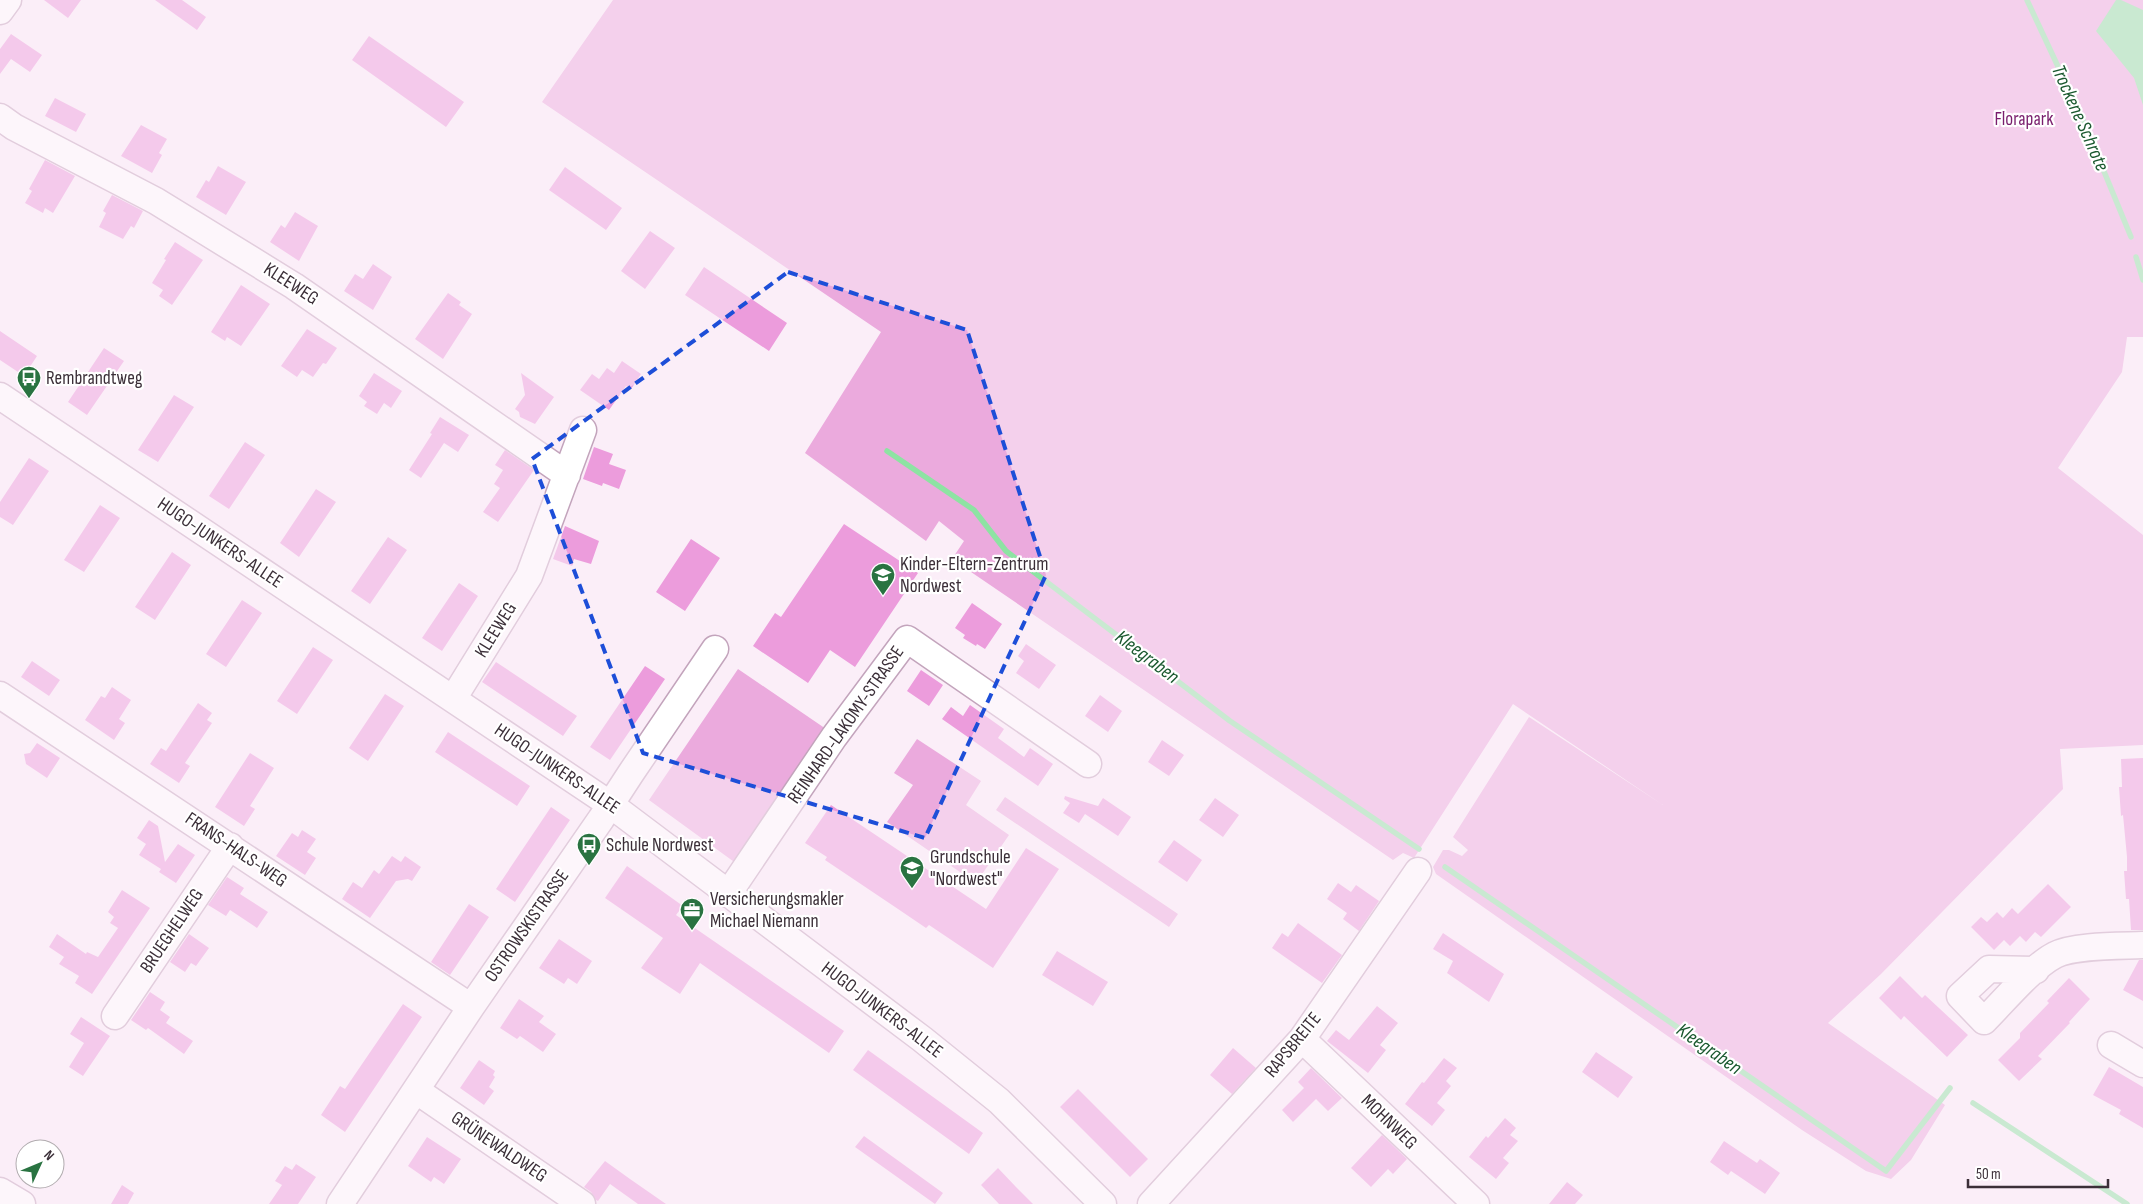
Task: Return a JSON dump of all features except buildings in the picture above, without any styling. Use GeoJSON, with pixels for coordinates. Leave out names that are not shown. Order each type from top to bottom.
{"type":"FeatureCollection","features":[{"type":"Feature","properties":{"kind":"street"},"geometry":{"type":"LineString","coordinates":[[0,11],[8,0]]}},
{"type":"Feature","properties":{"kind":"street","name":"KLEEWEG"},"geometry":{"type":"LineString","coordinates":[[5,130],[156,201],[233,247],[294,286],[567,475]]}},
{"type":"Feature","properties":{"kind":"street","name":"HUGO-JUNKERS-ALLEE"},"geometry":{"type":"LineString","coordinates":[[0,396],[611,805],[922,1039],[999,1101],[1103,1204]]}},
{"type":"Feature","properties":{"kind":"street","name":"KLEEWEG"},"geometry":{"type":"LineString","coordinates":[[453,699],[529,576],[583,430]]}},
{"type":"Feature","properties":{"kind":"street","name":"REINHARD-LAKOMY-STRASSE"},"geometry":{"type":"LineString","coordinates":[[728,894],[834,737],[907,639],[1088,764]]}},
{"type":"Feature","properties":{"kind":"street","name":"OSTROWSKISTRASSE"},"geometry":{"type":"LineString","coordinates":[[340,1204],[417,1091],[471,1007],[611,805],[630,773],[715,649]]}},
{"type":"Feature","properties":{"kind":"street","name":"FRANS-HALS-WEG"},"geometry":{"type":"LineString","coordinates":[[0,695],[471,1007]]}},
{"type":"Feature","properties":{"kind":"street","name":"BRUEGHELWEG"},"geometry":{"type":"LineString","coordinates":[[115,1016],[230,846]]}},
{"type":"Feature","properties":{"kind":"street","name":"RAPSBREITE"},"geometry":{"type":"LineString","coordinates":[[1151,1204],[1302,1039],[1418,872]]}},
{"type":"Feature","properties":{"kind":"street"},"geometry":{"type":"LineString","coordinates":[[2036,970],[2055,955],[2071,950],[2143,945]]}},
{"type":"Feature","properties":{"kind":"street","name":"MOHNWEG"},"geometry":{"type":"LineString","coordinates":[[1302,1039],[1476,1204]]}},
{"type":"Feature","properties":{"kind":"street"},"geometry":{"type":"LineString","coordinates":[[2111,1045],[2143,1064]]}},
{"type":"Feature","properties":{"kind":"street","name":"GRÜNEWALDWEG"},"geometry":{"type":"LineString","coordinates":[[417,1091],[582,1204]]}},
{"type":"Feature","properties":{"kind":"street"},"geometry":{"type":"LineString","coordinates":[[0,1191],[22,1204]]}},
{"type":"Feature","properties":{"kind":"highlighted area"},"geometry":{"type":"Polygon","coordinates":[[[788,272],[967,330],[1046,575],[925,838],[643,753],[532,459],[788,272]]]}},
{"type":"Feature","properties":{"kind":"green space","name":"Florapark"},"geometry":{"type":"Polygon","coordinates":[[[613,0],[2143,0],[2143,337],[2127,337],[2122,372],[2058,468],[2143,535],[2143,745],[2060,749],[2063,789],[1881,974],[1828,1023],[1945,1105],[1911,1160],[1891,1179],[1866,1171],[1802,1130],[1436,874],[1433,867],[1443,850],[1449,850],[1462,856],[1468,850],[1453,837],[1529,717],[1663,805],[1513,704],[1414,858],[1403,853],[1393,860],[952,559],[964,541],[939,521],[926,541],[805,453],[881,332],[542,102],[613,0]]]}},
{"type":"Feature","properties":{"kind":"green space"},"geometry":{"type":"Polygon","coordinates":[[[738,669],[829,731],[737,864],[649,800],[738,669]]]}},
{"type":"Feature","properties":{"kind":"green space"},"geometry":{"type":"Polygon","coordinates":[[[917,739],[981,781],[966,805],[1009,835],[976,883],[887,822],[913,785],[894,773],[917,739]]]}},
{"type":"Feature","properties":{"kind":"green space"},"geometry":{"type":"Polygon","coordinates":[[[1005,797],[1178,914],[1169,927],[996,810],[1005,797]]]}},
{"type":"Feature","properties":{"kind":"shaded area"},"geometry":{"type":"Polygon","coordinates":[[[2116,0],[2121,0],[2143,10],[2143,105],[2134,78],[2096,31],[2116,0]]]}},
{"type":"Feature","properties":{"kind":"waterway","name":"Trockene Schrote"},"geometry":{"type":"LineString","coordinates":[[2027,0],[2082,118],[2131,237]]}},
{"type":"Feature","properties":{"kind":"waterway","name":"Trockene Schrote"},"geometry":{"type":"LineString","coordinates":[[2136,257],[2143,280]]}},
{"type":"Feature","properties":{"kind":"waterway","name":"Kleegraben"},"geometry":{"type":"LineString","coordinates":[[887,451],[974,510],[1006,551],[1230,721],[1419,849]]}},
{"type":"Feature","properties":{"kind":"waterway","name":"Kleegraben"},"geometry":{"type":"LineString","coordinates":[[1445,867],[1886,1171],[1950,1088]]}},
{"type":"Feature","properties":{"kind":"waterway","name":"Kleegraben"},"geometry":{"type":"LineString","coordinates":[[1973,1103],[2127,1204]]}},
{"type":"Feature","properties":{"kind":"place","name":"Rembrandtweg"},"geometry":{"type":"Point","coordinates":[29,399]}},
{"type":"Feature","properties":{"kind":"place","name":"Kinder-Eltern-Zentrum Nordwest"},"geometry":{"type":"Point","coordinates":[883,596]}},
{"type":"Feature","properties":{"kind":"place","name":"Schule Nordwest"},"geometry":{"type":"Point","coordinates":[589,866]}},
{"type":"Feature","properties":{"kind":"place","name":"Grundschule \"Nordwest\""},"geometry":{"type":"Point","coordinates":[912,889]}},
{"type":"Feature","properties":{"kind":"place","name":"Versicherungsmakler Michael Niemann"},"geometry":{"type":"Point","coordinates":[692,931]}}]}
